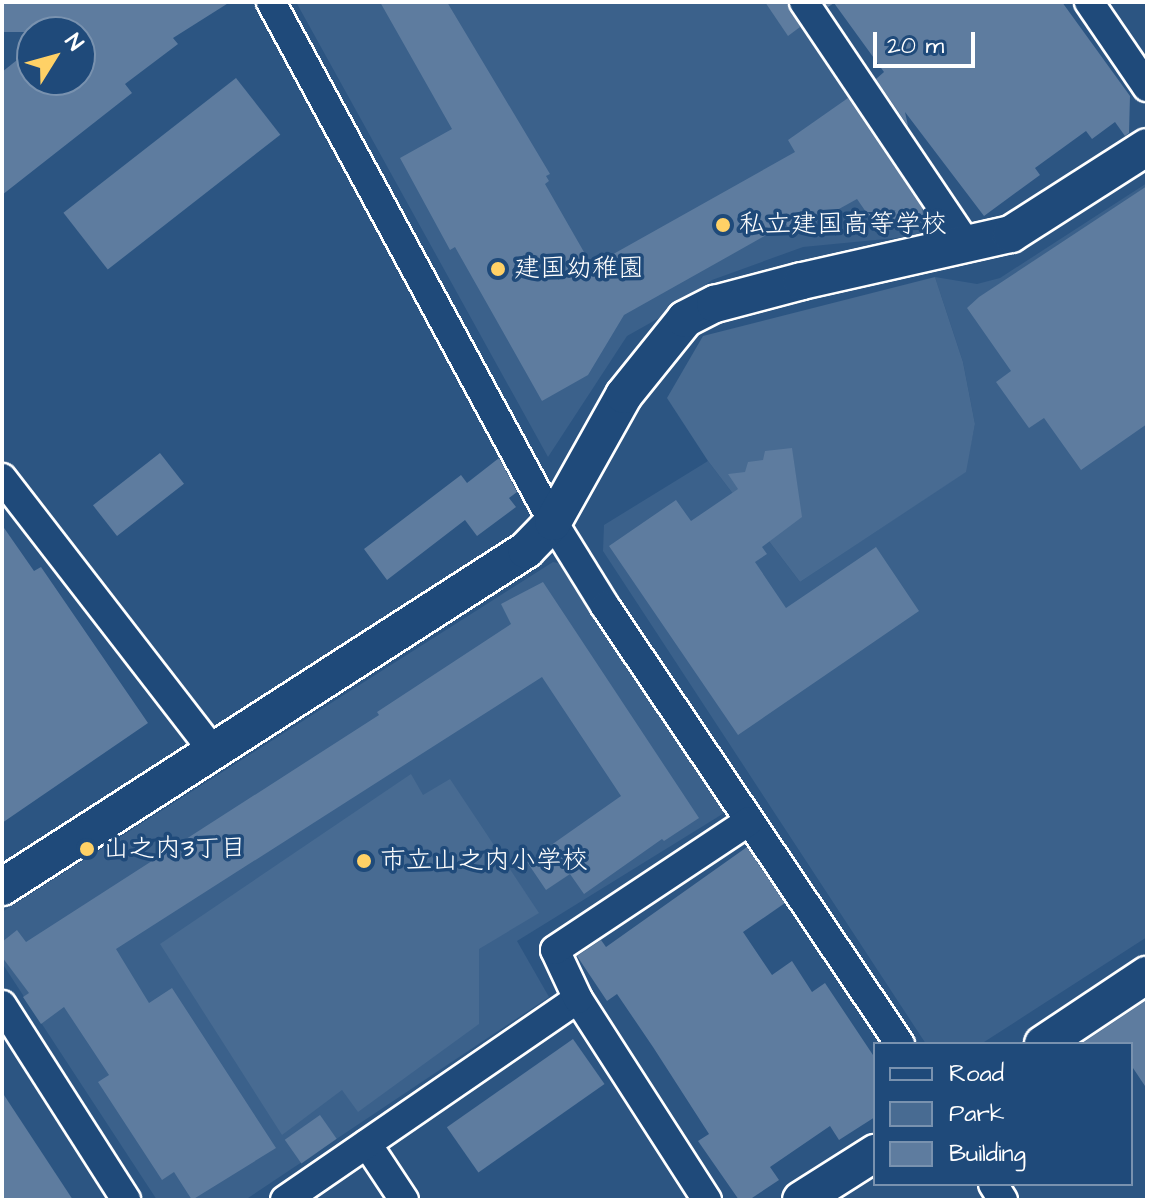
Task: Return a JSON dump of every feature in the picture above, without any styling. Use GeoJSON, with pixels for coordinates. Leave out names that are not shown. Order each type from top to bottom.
{"type":"FeatureCollection","features":[{"type":"Feature","properties":{"kind":"street"},"geometry":{"type":"LineString","coordinates":[[271,2],[553,522],[605,606],[899,1042]]}},
{"type":"Feature","properties":{"kind":"street"},"geometry":{"type":"LineString","coordinates":[[804,2],[966,243]]}},
{"type":"Feature","properties":{"kind":"street"},"geometry":{"type":"LineString","coordinates":[[1089,2],[1147,87]]}},
{"type":"Feature","properties":{"kind":"street"},"geometry":{"type":"LineString","coordinates":[[2,887],[526,550],[553,522],[624,395],[685,319],[715,304],[802,281],[1011,234],[1147,147]]}},
{"type":"Feature","properties":{"kind":"street"},"geometry":{"type":"LineString","coordinates":[[2,478],[213,751]]}},
{"type":"Feature","properties":{"kind":"street"},"geometry":{"type":"LineString","coordinates":[[707,1200],[578,999],[555,950],[749,821]]}},
{"type":"Feature","properties":{"kind":"street"},"geometry":{"type":"LineString","coordinates":[[1046,1042],[1147,975]]}},
{"type":"Feature","properties":{"kind":"street"},"geometry":{"type":"LineString","coordinates":[[285,1200],[578,999]]}},
{"type":"Feature","properties":{"kind":"street"},"geometry":{"type":"LineString","coordinates":[[2,1005],[126,1200]]}},
{"type":"Feature","properties":{"kind":"street"},"geometry":{"type":"LineString","coordinates":[[367,1144],[404,1200]]}},
{"type":"Feature","properties":{"kind":"street"},"geometry":{"type":"LineString","coordinates":[[801,1200],[873,1154]]}},
{"type":"Feature","properties":{"kind":"shaded area"},"geometry":{"type":"Polygon","coordinates":[[[296,2],[785,2],[931,217],[927,235],[803,247],[712,280],[668,313],[627,336],[548,457],[296,2]]]}},
{"type":"Feature","properties":{"kind":"shaded area"},"geometry":{"type":"Polygon","coordinates":[[[1147,183],[1147,937],[984,1042],[925,1042],[603,551],[604,525],[708,461],[800,582],[965,472],[975,424],[963,362],[935,277],[977,284],[1000,278],[1147,183]]]}},
{"type":"Feature","properties":{"kind":"shaded area","name":"市立山之内小学校"},"geometry":{"type":"Polygon","coordinates":[[[553,562],[577,567],[729,810],[517,941],[549,997],[245,1200],[157,1200],[2,963],[2,912],[553,562]]]}},
{"type":"Feature","properties":{"kind":"green space"},"geometry":{"type":"Polygon","coordinates":[[[935,277],[963,362],[975,424],[966,472],[800,582],[708,461],[667,398],[703,336],[935,277]]]}},
{"type":"Feature","properties":{"kind":"green space"},"geometry":{"type":"Polygon","coordinates":[[[411,774],[423,795],[450,779],[539,913],[479,949],[479,1024],[358,1112],[342,1090],[282,1135],[160,944],[411,774]]]}},
{"type":"Feature","properties":{"kind":"building"},"geometry":{"type":"Polygon","coordinates":[[[2,2],[230,2],[173,38],[178,44],[125,84],[132,93],[2,195],[2,72],[16,61],[16,96],[96,96],[96,16],[16,16],[16,32],[2,32],[2,2]]]}},
{"type":"Feature","properties":{"kind":"building"},"geometry":{"type":"Polygon","coordinates":[[[380,2],[447,2],[550,174],[546,176],[549,181],[545,184],[592,266],[795,152],[788,140],[848,98],[922,208],[924,220],[887,231],[884,220],[875,225],[857,199],[792,235],[786,224],[624,315],[588,375],[542,401],[455,247],[450,250],[400,158],[452,129],[380,2]]]}},
{"type":"Feature","properties":{"kind":"building"},"geometry":{"type":"Polygon","coordinates":[[[765,2],[787,2],[800,27],[788,36],[765,2]]]}},
{"type":"Feature","properties":{"kind":"building"},"geometry":{"type":"Polygon","coordinates":[[[824,2],[1062,2],[1130,96],[1129,133],[1125,136],[1115,122],[1092,139],[1086,131],[1035,168],[1040,175],[984,216],[905,112],[908,126],[876,79],[884,72],[834,3],[828,7],[824,2]]]}},
{"type":"Feature","properties":{"kind":"building"},"geometry":{"type":"Polygon","coordinates":[[[236,78],[280,135],[108,270],[63,213],[236,78]]]}},
{"type":"Feature","properties":{"kind":"building"},"geometry":{"type":"Polygon","coordinates":[[[1147,186],[1147,424],[1081,470],[1044,418],[1029,428],[996,382],[1011,371],[967,308],[1147,186]]]}},
{"type":"Feature","properties":{"kind":"building"},"geometry":{"type":"Polygon","coordinates":[[[792,448],[802,517],[762,547],[767,554],[755,562],[786,608],[876,547],[919,611],[738,735],[609,546],[676,500],[691,521],[738,489],[728,474],[745,472],[748,462],[763,460],[765,451],[792,448]]]}},
{"type":"Feature","properties":{"kind":"building"},"geometry":{"type":"Polygon","coordinates":[[[160,453],[184,484],[117,536],[93,505],[160,453]]]}},
{"type":"Feature","properties":{"kind":"building"},"geometry":{"type":"Polygon","coordinates":[[[499,458],[517,492],[509,498],[516,507],[477,536],[465,520],[387,580],[364,549],[461,475],[467,483],[499,458]]]}},
{"type":"Feature","properties":{"kind":"building"},"geometry":{"type":"Polygon","coordinates":[[[2,525],[34,571],[41,567],[148,723],[2,823],[2,525]]]}},
{"type":"Feature","properties":{"kind":"building"},"geometry":{"type":"Polygon","coordinates":[[[543,582],[699,818],[664,841],[662,839],[584,894],[570,874],[546,890],[527,862],[621,796],[542,677],[116,949],[149,1003],[172,988],[276,1148],[192,1200],[174,1172],[162,1180],[98,1082],[109,1075],[64,1007],[41,1024],[23,997],[29,993],[2,957],[2,942],[17,930],[26,942],[379,715],[377,712],[511,624],[501,604],[543,582]]]}},
{"type":"Feature","properties":{"kind":"building"},"geometry":{"type":"Polygon","coordinates":[[[747,847],[785,903],[743,932],[772,975],[792,961],[812,992],[825,983],[873,1055],[873,1118],[839,1140],[830,1126],[770,1167],[779,1180],[749,1200],[739,1200],[698,1141],[709,1134],[653,1047],[617,994],[607,1001],[577,956],[601,940],[606,947],[747,847]]]}},
{"type":"Feature","properties":{"kind":"building"},"geometry":{"type":"Polygon","coordinates":[[[1147,1000],[1147,1089],[1133,1068],[1133,1042],[1084,1042],[1147,1000]]]}},
{"type":"Feature","properties":{"kind":"building"},"geometry":{"type":"Polygon","coordinates":[[[573,1039],[605,1084],[478,1172],[447,1127],[573,1039]]]}},
{"type":"Feature","properties":{"kind":"building"},"geometry":{"type":"Polygon","coordinates":[[[2,1092],[73,1200],[2,1200],[2,1092]]]}},
{"type":"Feature","properties":{"kind":"building"},"geometry":{"type":"Polygon","coordinates":[[[320,1115],[337,1139],[301,1163],[285,1140],[320,1115]]]}},
{"type":"Feature","properties":{"kind":"place","name":"私立建国高等学校"},"geometry":{"type":"Point","coordinates":[723,225]}},
{"type":"Feature","properties":{"kind":"place","name":"建国幼稚園"},"geometry":{"type":"Point","coordinates":[498,269]}},
{"type":"Feature","properties":{"kind":"place","name":"山之内3丁目"},"geometry":{"type":"Point","coordinates":[87,849]}},
{"type":"Feature","properties":{"kind":"place","name":"市立山之内小学校"},"geometry":{"type":"Point","coordinates":[364,861]}}]}
